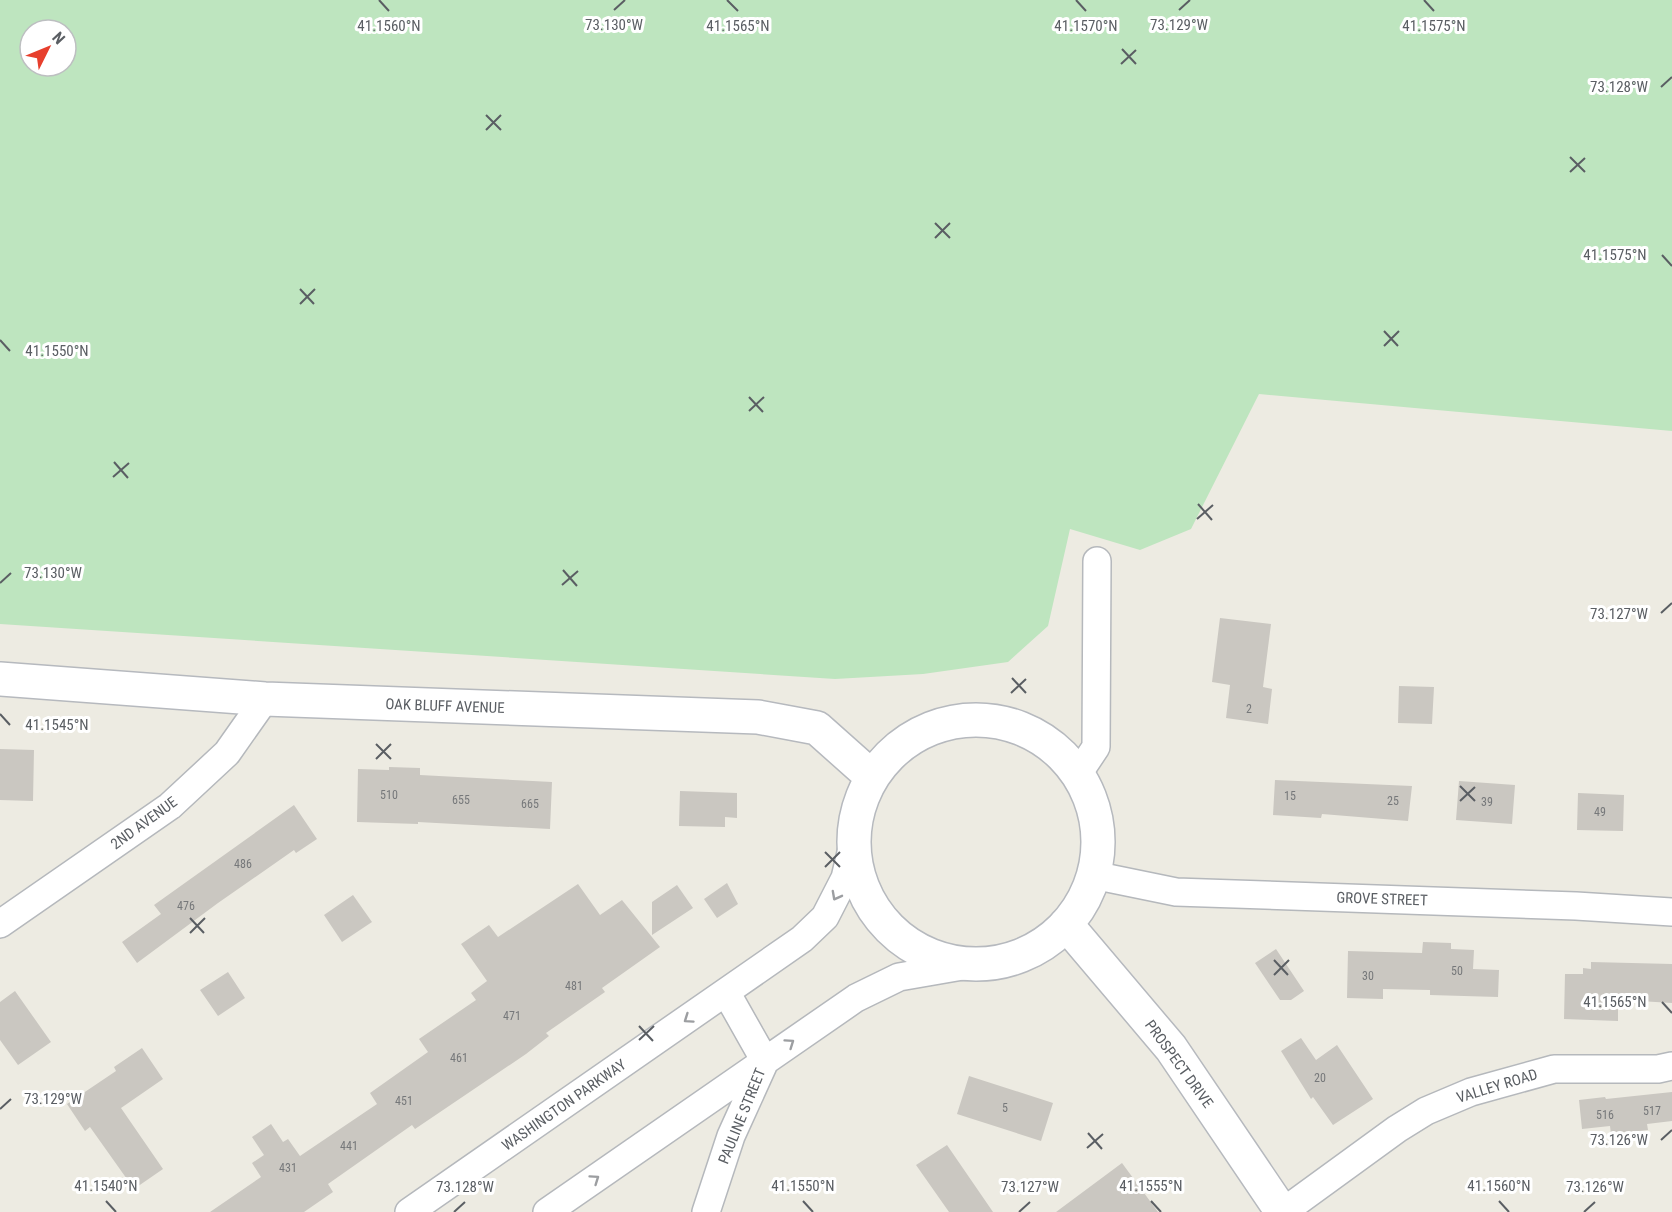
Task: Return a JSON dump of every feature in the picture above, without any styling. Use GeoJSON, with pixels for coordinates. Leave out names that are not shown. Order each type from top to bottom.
{"type":"FeatureCollection","features":[{"type":"Feature","properties":{"kind":"main road","name":"OAK BLUFF AVENUE"},"geometry":{"type":"LineString","coordinates":[[0,679],[265,699],[759,717],[817,728],[872,777]]}},
{"type":"Feature","properties":{"kind":"main road"},"geometry":{"type":"LineString","coordinates":[[991,720],[1025,730],[1055,748],[1078,774],[1093,806],[1095,818],[1098,841],[1093,875],[1082,901],[1066,924],[1040,946],[1008,960],[974,964],[950,961],[927,954],[907,942],[888,927],[874,908],[862,887],[856,864],[854,840],[858,807],[872,777],[894,750],[923,731],[957,721],[991,720]]}},
{"type":"Feature","properties":{"kind":"main road","name":"PROSPECT DRIVE"},"geometry":{"type":"LineString","coordinates":[[1066,924],[1171,1048],[1283,1212]]}},
{"type":"Feature","properties":{"kind":"street"},"geometry":{"type":"LineString","coordinates":[[1078,774],[1096,747],[1097,561]]}},
{"type":"Feature","properties":{"kind":"street","name":"2ND AVENUE"},"geometry":{"type":"LineString","coordinates":[[0,924],[170,806],[227,753],[265,699]]}},
{"type":"Feature","properties":{"kind":"street","name":"WASHINGTON PARKWAY"},"geometry":{"type":"LineString","coordinates":[[409,1212],[802,939],[825,917],[845,878],[854,840]]}},
{"type":"Feature","properties":{"kind":"street","name":"GROVE STREET"},"geometry":{"type":"LineString","coordinates":[[1093,875],[1176,892],[1576,906],[1672,912]]}},
{"type":"Feature","properties":{"kind":"street"},"geometry":{"type":"LineString","coordinates":[[547,1212],[856,998],[898,977],[974,964]]}},
{"type":"Feature","properties":{"kind":"street","name":"PAULINE STREET"},"geometry":{"type":"LineString","coordinates":[[706,1212],[731,1136],[765,1061],[726,992]]}},
{"type":"Feature","properties":{"kind":"street","name":"VALLEY ROAD"},"geometry":{"type":"LineString","coordinates":[[1283,1212],[1397,1129],[1426,1111],[1471,1092],[1554,1069],[1658,1069],[1672,1066]]}},
{"type":"Feature","properties":{"kind":"green space"},"geometry":{"type":"Polygon","coordinates":[[[0,0],[1672,0],[1672,431],[1259,394],[1191,529],[1140,550],[1070,529],[1048,626],[1008,662],[923,674],[835,679],[0,624],[0,0]]]}},
{"type":"Feature","properties":{"kind":"building"},"geometry":{"type":"Polygon","coordinates":[[[1220,618],[1271,624],[1263,687],[1272,689],[1268,724],[1226,718],[1230,685],[1212,682],[1220,618]]]}},
{"type":"Feature","properties":{"kind":"building"},"geometry":{"type":"Polygon","coordinates":[[[1399,686],[1434,687],[1432,724],[1398,723],[1399,686]]]}},
{"type":"Feature","properties":{"kind":"building"},"geometry":{"type":"Polygon","coordinates":[[[0,749],[34,750],[33,801],[0,800],[0,749]]]}},
{"type":"Feature","properties":{"kind":"building"},"geometry":{"type":"Polygon","coordinates":[[[389,767],[420,768],[420,775],[552,782],[550,829],[418,822],[418,824],[357,822],[358,769],[389,770],[389,767]]]}},
{"type":"Feature","properties":{"kind":"building"},"geometry":{"type":"Polygon","coordinates":[[[1275,780],[1412,786],[1408,821],[1322,814],[1321,818],[1273,815],[1275,780]]]}},
{"type":"Feature","properties":{"kind":"building"},"geometry":{"type":"Polygon","coordinates":[[[1459,781],[1515,785],[1512,824],[1456,820],[1459,781]]]}},
{"type":"Feature","properties":{"kind":"building"},"geometry":{"type":"Polygon","coordinates":[[[680,791],[737,793],[737,818],[725,817],[725,827],[679,826],[680,791]]]}},
{"type":"Feature","properties":{"kind":"building"},"geometry":{"type":"Polygon","coordinates":[[[1578,793],[1624,795],[1623,831],[1577,830],[1578,793]]]}},
{"type":"Feature","properties":{"kind":"building"},"geometry":{"type":"Polygon","coordinates":[[[294,805],[317,839],[296,853],[294,850],[137,963],[122,942],[161,914],[154,905],[294,805]]]}},
{"type":"Feature","properties":{"kind":"building"},"geometry":{"type":"Polygon","coordinates":[[[727,883],[738,904],[717,918],[704,899],[727,883]]]}},
{"type":"Feature","properties":{"kind":"building"},"geometry":{"type":"Polygon","coordinates":[[[578,884],[600,915],[622,900],[660,947],[602,988],[605,992],[546,1033],[549,1036],[526,1054],[415,1129],[412,1125],[328,1184],[333,1192],[304,1212],[210,1212],[261,1177],[252,1163],[264,1155],[252,1137],[271,1124],[283,1142],[288,1139],[300,1156],[377,1104],[370,1093],[428,1052],[419,1039],[476,1000],[471,993],[487,981],[461,944],[489,925],[498,937],[578,884]]]}},
{"type":"Feature","properties":{"kind":"building"},"geometry":{"type":"Polygon","coordinates":[[[677,885],[693,908],[652,935],[652,902],[677,885]]]}},
{"type":"Feature","properties":{"kind":"building"},"geometry":{"type":"Polygon","coordinates":[[[353,895],[372,922],[342,942],[324,915],[353,895]]]}},
{"type":"Feature","properties":{"kind":"building"},"geometry":{"type":"Polygon","coordinates":[[[1423,942],[1451,943],[1451,949],[1474,950],[1473,969],[1499,970],[1498,997],[1430,995],[1430,990],[1383,989],[1383,999],[1347,998],[1348,951],[1422,953],[1423,942]]]}},
{"type":"Feature","properties":{"kind":"building"},"geometry":{"type":"Polygon","coordinates":[[[1276,949],[1304,991],[1291,1000],[1280,1000],[1255,963],[1276,949]]]}},
{"type":"Feature","properties":{"kind":"building"},"geometry":{"type":"Polygon","coordinates":[[[1591,962],[1672,964],[1672,1003],[1623,1000],[1623,1008],[1618,1007],[1618,1021],[1564,1019],[1565,974],[1583,974],[1583,968],[1591,969],[1591,962]]]}},
{"type":"Feature","properties":{"kind":"building"},"geometry":{"type":"Polygon","coordinates":[[[228,972],[245,998],[218,1016],[200,990],[228,972]]]}},
{"type":"Feature","properties":{"kind":"building"},"geometry":{"type":"Polygon","coordinates":[[[15,991],[51,1042],[18,1065],[0,1040],[0,1002],[15,991]]]}},
{"type":"Feature","properties":{"kind":"building"},"geometry":{"type":"Polygon","coordinates":[[[1301,1038],[1316,1060],[1337,1045],[1373,1099],[1333,1125],[1313,1097],[1311,1099],[1281,1051],[1301,1038]]]}},
{"type":"Feature","properties":{"kind":"building"},"geometry":{"type":"Polygon","coordinates":[[[142,1048],[163,1079],[121,1108],[163,1169],[134,1189],[90,1127],[85,1131],[67,1104],[116,1071],[114,1067],[142,1048]]]}},
{"type":"Feature","properties":{"kind":"building"},"geometry":{"type":"Polygon","coordinates":[[[969,1076],[1053,1103],[1041,1141],[957,1114],[969,1076]]]}},
{"type":"Feature","properties":{"kind":"building"},"geometry":{"type":"Polygon","coordinates":[[[1672,1092],[1672,1121],[1647,1124],[1648,1130],[1611,1134],[1610,1126],[1582,1129],[1579,1100],[1672,1092]]]}},
{"type":"Feature","properties":{"kind":"building"},"geometry":{"type":"Polygon","coordinates":[[[947,1145],[993,1212],[949,1212],[916,1165],[947,1145]]]}},
{"type":"Feature","properties":{"kind":"building"},"geometry":{"type":"Polygon","coordinates":[[[1122,1163],[1158,1212],[1056,1212],[1122,1163]]]}}]}
